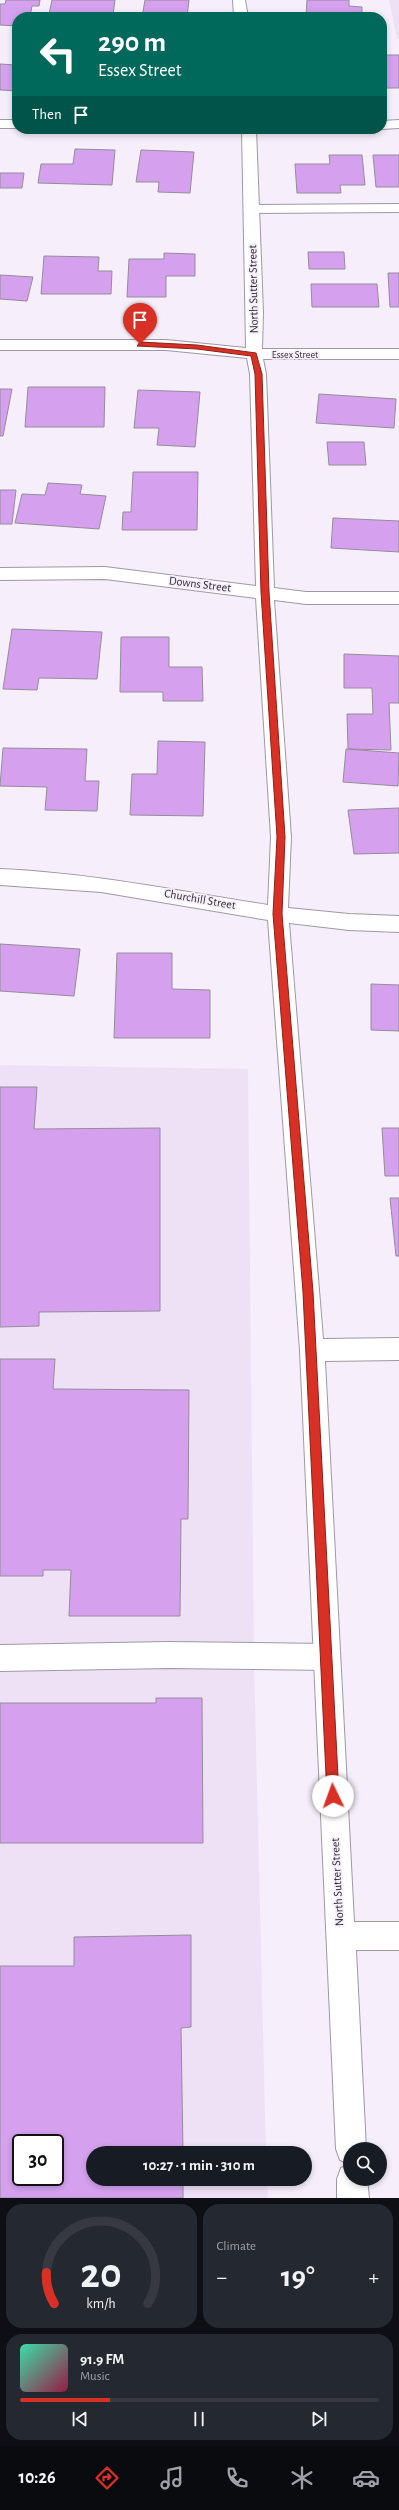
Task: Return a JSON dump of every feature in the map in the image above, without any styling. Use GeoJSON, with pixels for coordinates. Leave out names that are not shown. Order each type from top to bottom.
{"type":"FeatureCollection","features":[{"type":"Feature","properties":{"kind":"street"},"geometry":{"type":"LineString","coordinates":[[239,0],[240,12]]}},
{"type":"Feature","properties":{"kind":"street"},"geometry":{"type":"LineString","coordinates":[[0,124],[12,124]]}},
{"type":"Feature","properties":{"kind":"street"},"geometry":{"type":"LineString","coordinates":[[387,124],[399,124]]}},
{"type":"Feature","properties":{"kind":"street","name":"North Sutter Street"},"geometry":{"type":"LineString","coordinates":[[249,134],[254,354],[258,374],[265,592],[281,837],[278,914],[312,1350],[351,2142]]}},
{"type":"Feature","properties":{"kind":"street"},"geometry":{"type":"LineString","coordinates":[[252,208],[399,208]]}},
{"type":"Feature","properties":{"kind":"street","name":"Essex Street"},"geometry":{"type":"LineString","coordinates":[[0,345],[166,345],[254,354],[399,354]]}},
{"type":"Feature","properties":{"kind":"street","name":"Downs Street"},"geometry":{"type":"LineString","coordinates":[[0,574],[105,573],[306,598],[399,598]]}},
{"type":"Feature","properties":{"kind":"street","name":"Churchill Street"},"geometry":{"type":"LineString","coordinates":[[0,878],[92,882],[278,914],[353,924],[399,924]]}},
{"type":"Feature","properties":{"kind":"street"},"geometry":{"type":"LineString","coordinates":[[312,1350],[399,1349]]}},
{"type":"Feature","properties":{"kind":"street"},"geometry":{"type":"LineString","coordinates":[[0,1658],[168,1656],[327,1657]]}},
{"type":"Feature","properties":{"kind":"street"},"geometry":{"type":"LineString","coordinates":[[340,1936],[399,1936]]}},
{"type":"Feature","properties":{"kind":"street"},"geometry":{"type":"LineString","coordinates":[[352,2186],[353,2198]]}},
{"type":"Feature","properties":{"kind":"shaded area"},"geometry":{"type":"Polygon","coordinates":[[[389,0],[399,0],[399,39],[397,39],[389,0]]]}},
{"type":"Feature","properties":{"kind":"shaded area"},"geometry":{"type":"Polygon","coordinates":[[[0,1065],[248,1069],[254,1663],[266,2146],[86,2146],[86,2186],[267,2186],[268,2198],[0,2198],[0,1065]]]}},
{"type":"Feature","properties":{"kind":"building"},"geometry":{"type":"Polygon","coordinates":[[[6,0],[40,0],[39,6],[32,6],[31,12],[12,12],[12,26],[0,25],[0,4],[5,4],[6,0]]]}},
{"type":"Feature","properties":{"kind":"building"},"geometry":{"type":"Polygon","coordinates":[[[52,0],[115,0],[113,12],[49,12],[52,0]]]}},
{"type":"Feature","properties":{"kind":"building"},"geometry":{"type":"Polygon","coordinates":[[[145,0],[189,0],[188,12],[143,12],[145,0]]]}},
{"type":"Feature","properties":{"kind":"building"},"geometry":{"type":"Polygon","coordinates":[[[307,0],[349,0],[349,6],[362,7],[362,12],[306,12],[307,0]]]}},
{"type":"Feature","properties":{"kind":"building"},"geometry":{"type":"Polygon","coordinates":[[[387,55],[399,55],[399,88],[387,88],[387,55]]]}},
{"type":"Feature","properties":{"kind":"building"},"geometry":{"type":"Polygon","coordinates":[[[0,64],[12,65],[12,91],[0,90],[0,64]]]}},
{"type":"Feature","properties":{"kind":"building"},"geometry":{"type":"Polygon","coordinates":[[[75,149],[115,150],[112,185],[38,183],[41,164],[73,164],[75,149]]]}},
{"type":"Feature","properties":{"kind":"building"},"geometry":{"type":"Polygon","coordinates":[[[141,150],[194,152],[190,193],[158,192],[159,182],[136,182],[141,150]]]}},
{"type":"Feature","properties":{"kind":"building"},"geometry":{"type":"Polygon","coordinates":[[[329,155],[362,155],[365,185],[340,185],[341,193],[297,193],[295,164],[330,164],[329,155]]]}},
{"type":"Feature","properties":{"kind":"building"},"geometry":{"type":"Polygon","coordinates":[[[373,155],[399,155],[399,187],[376,187],[373,155]]]}},
{"type":"Feature","properties":{"kind":"building"},"geometry":{"type":"Polygon","coordinates":[[[0,173],[24,173],[22,188],[0,188],[0,173]]]}},
{"type":"Feature","properties":{"kind":"building"},"geometry":{"type":"Polygon","coordinates":[[[308,252],[344,252],[345,269],[309,269],[308,252]]]}},
{"type":"Feature","properties":{"kind":"building"},"geometry":{"type":"Polygon","coordinates":[[[164,253],[195,254],[195,276],[166,276],[166,297],[127,297],[129,259],[164,259],[164,253]]]}},
{"type":"Feature","properties":{"kind":"building"},"geometry":{"type":"Polygon","coordinates":[[[44,256],[99,257],[98,271],[112,271],[111,294],[41,294],[44,256]]]}},
{"type":"Feature","properties":{"kind":"building"},"geometry":{"type":"Polygon","coordinates":[[[388,273],[399,273],[399,307],[390,307],[388,273]]]}},
{"type":"Feature","properties":{"kind":"building"},"geometry":{"type":"Polygon","coordinates":[[[0,275],[33,277],[27,301],[0,299],[0,275]]]}},
{"type":"Feature","properties":{"kind":"building"},"geometry":{"type":"Polygon","coordinates":[[[311,284],[377,284],[379,307],[312,307],[311,284]]]}},
{"type":"Feature","properties":{"kind":"building"},"geometry":{"type":"Polygon","coordinates":[[[28,387],[105,387],[104,427],[25,427],[28,387]]]}},
{"type":"Feature","properties":{"kind":"building"},"geometry":{"type":"Polygon","coordinates":[[[0,389],[12,389],[3,436],[0,436],[0,389]]]}},
{"type":"Feature","properties":{"kind":"building"},"geometry":{"type":"Polygon","coordinates":[[[138,390],[200,392],[195,447],[157,445],[159,428],[134,428],[138,390]]]}},
{"type":"Feature","properties":{"kind":"building"},"geometry":{"type":"Polygon","coordinates":[[[319,394],[396,399],[394,428],[316,423],[319,394]]]}},
{"type":"Feature","properties":{"kind":"building"},"geometry":{"type":"Polygon","coordinates":[[[327,442],[364,442],[366,465],[329,465],[327,442]]]}},
{"type":"Feature","properties":{"kind":"building"},"geometry":{"type":"Polygon","coordinates":[[[133,472],[198,472],[197,530],[122,530],[123,512],[131,512],[133,472]]]}},
{"type":"Feature","properties":{"kind":"building"},"geometry":{"type":"Polygon","coordinates":[[[48,483],[82,485],[80,494],[106,496],[99,529],[15,523],[22,494],[45,495],[48,483]]]}},
{"type":"Feature","properties":{"kind":"building"},"geometry":{"type":"Polygon","coordinates":[[[0,490],[16,490],[12,524],[0,524],[0,490]]]}},
{"type":"Feature","properties":{"kind":"building"},"geometry":{"type":"Polygon","coordinates":[[[333,518],[399,521],[399,552],[331,548],[333,518]]]}},
{"type":"Feature","properties":{"kind":"building"},"geometry":{"type":"Polygon","coordinates":[[[12,629],[102,632],[97,679],[39,678],[37,690],[3,689],[12,629]]]}},
{"type":"Feature","properties":{"kind":"building"},"geometry":{"type":"Polygon","coordinates":[[[121,637],[169,637],[169,667],[202,667],[203,701],[163,701],[163,692],[120,692],[121,637]]]}},
{"type":"Feature","properties":{"kind":"building"},"geometry":{"type":"Polygon","coordinates":[[[344,654],[399,656],[399,703],[389,703],[391,750],[348,749],[347,714],[373,714],[372,688],[344,688],[344,654]]]}},
{"type":"Feature","properties":{"kind":"building"},"geometry":{"type":"Polygon","coordinates":[[[158,741],[205,742],[203,816],[130,815],[132,774],[157,774],[158,741]]]}},
{"type":"Feature","properties":{"kind":"building"},"geometry":{"type":"Polygon","coordinates":[[[3,748],[87,749],[85,781],[99,781],[97,811],[45,810],[47,787],[0,786],[3,748]]]}},
{"type":"Feature","properties":{"kind":"building"},"geometry":{"type":"Polygon","coordinates":[[[346,749],[399,753],[398,786],[343,782],[346,749]]]}},
{"type":"Feature","properties":{"kind":"building"},"geometry":{"type":"Polygon","coordinates":[[[399,808],[399,853],[354,854],[348,810],[399,808]]]}},
{"type":"Feature","properties":{"kind":"building"},"geometry":{"type":"Polygon","coordinates":[[[0,944],[80,949],[74,996],[0,991],[0,944]]]}},
{"type":"Feature","properties":{"kind":"building"},"geometry":{"type":"Polygon","coordinates":[[[117,953],[172,953],[172,989],[210,990],[210,1038],[114,1038],[117,953]]]}},
{"type":"Feature","properties":{"kind":"building"},"geometry":{"type":"Polygon","coordinates":[[[371,984],[399,985],[399,1031],[371,1030],[371,984]]]}},
{"type":"Feature","properties":{"kind":"building"},"geometry":{"type":"Polygon","coordinates":[[[0,1087],[37,1087],[34,1129],[160,1128],[160,1311],[39,1312],[39,1326],[0,1327],[0,1087]]]}},
{"type":"Feature","properties":{"kind":"building"},"geometry":{"type":"Polygon","coordinates":[[[382,1128],[399,1128],[399,1176],[385,1176],[382,1128]]]}},
{"type":"Feature","properties":{"kind":"building"},"geometry":{"type":"Polygon","coordinates":[[[390,1198],[399,1198],[399,1256],[396,1256],[390,1198]]]}},
{"type":"Feature","properties":{"kind":"building"},"geometry":{"type":"Polygon","coordinates":[[[0,1359],[55,1359],[53,1389],[189,1390],[188,1519],[181,1519],[180,1616],[69,1616],[71,1570],[43,1570],[43,1576],[0,1576],[0,1359]]]}},
{"type":"Feature","properties":{"kind":"building"},"geometry":{"type":"Polygon","coordinates":[[[156,1698],[202,1698],[203,1843],[0,1843],[0,1703],[156,1703],[156,1698]]]}},
{"type":"Feature","properties":{"kind":"building"},"geometry":{"type":"Polygon","coordinates":[[[191,1935],[191,2027],[181,2028],[183,2146],[86,2146],[86,2186],[183,2186],[183,2198],[0,2198],[0,1966],[74,1966],[74,1937],[191,1935]]]}},
{"type":"Feature","properties":{"kind":"route"},"geometry":{"type":"LineString","coordinates":[[140,344],[197,347],[254,354],[258,374],[265,592],[281,837],[278,914],[312,1350],[333,1796]]}}]}
